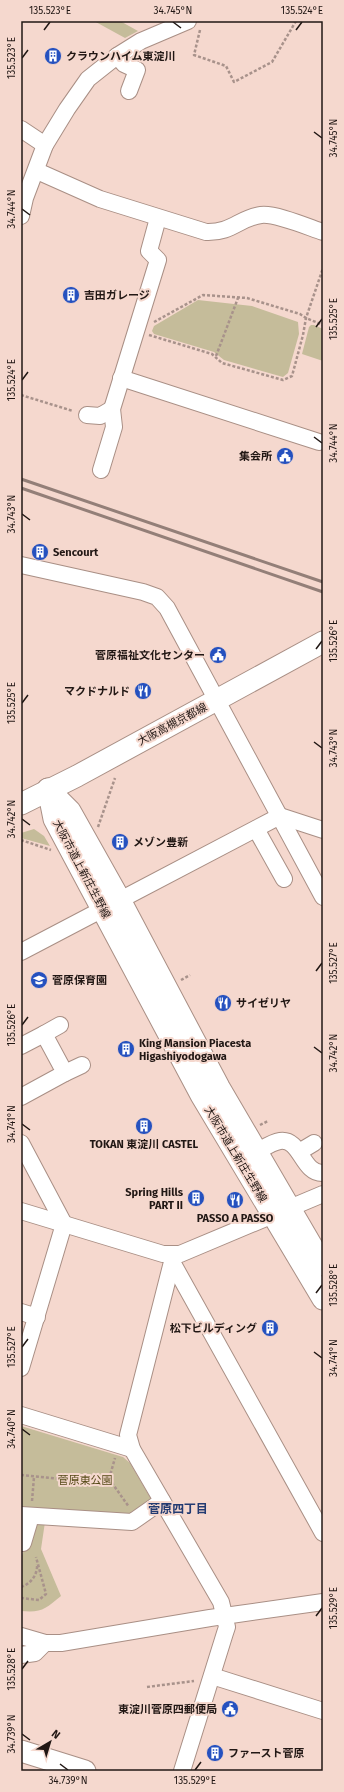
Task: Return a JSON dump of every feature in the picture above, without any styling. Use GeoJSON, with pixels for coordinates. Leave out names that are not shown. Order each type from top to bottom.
{"type":"FeatureCollection","features":[{"type":"Feature","properties":{"kind":"main road","name":"大阪高槻京都線"},"geometry":{"type":"LineString","coordinates":[[21,804],[48,789],[77,776],[323,642]]}},
{"type":"Feature","properties":{"kind":"main road","name":"大阪市道上新庄生野線"},"geometry":{"type":"LineString","coordinates":[[48,789],[54,819],[111,905],[257,1152],[281,1212],[323,1299]]}},
{"type":"Feature","properties":{"kind":"main road","name":"大阪市道上新庄生野線"},"geometry":{"type":"LineString","coordinates":[[111,905],[201,1095],[281,1212],[323,1265]]}},
{"type":"Feature","properties":{"kind":"main road"},"geometry":{"type":"LineString","coordinates":[[21,1751],[85,1771]]}},
{"type":"Feature","properties":{"kind":"street"},"geometry":{"type":"LineString","coordinates":[[21,216],[23,196],[36,171],[45,145],[67,109],[88,79],[117,56],[141,40],[194,24]]}},
{"type":"Feature","properties":{"kind":"street"},"geometry":{"type":"LineString","coordinates":[[117,56],[124,64],[138,70],[128,91]]}},
{"type":"Feature","properties":{"kind":"street"},"geometry":{"type":"LineString","coordinates":[[21,129],[45,145]]}},
{"type":"Feature","properties":{"kind":"street"},"geometry":{"type":"LineString","coordinates":[[36,171],[100,199],[206,232],[218,232],[230,228],[248,218],[262,214],[272,215],[323,232]]}},
{"type":"Feature","properties":{"kind":"street"},"geometry":{"type":"LineString","coordinates":[[101,470],[114,427],[112,409],[158,260],[149,251],[158,218]]}},
{"type":"Feature","properties":{"kind":"street"},"geometry":{"type":"LineString","coordinates":[[121,378],[318,442]]}},
{"type":"Feature","properties":{"kind":"street"},"geometry":{"type":"LineString","coordinates":[[87,415],[100,416],[112,409]]}},
{"type":"Feature","properties":{"kind":"street"},"geometry":{"type":"LineString","coordinates":[[21,565],[128,588],[157,597],[167,608],[206,681],[218,700],[323,897]]}},
{"type":"Feature","properties":{"kind":"street"},"geometry":{"type":"LineString","coordinates":[[21,952],[280,816],[323,830]]}},
{"type":"Feature","properties":{"kind":"street"},"geometry":{"type":"LineString","coordinates":[[256,829],[284,879]]}},
{"type":"Feature","properties":{"kind":"street"},"geometry":{"type":"LineString","coordinates":[[21,1046],[60,1025]]}},
{"type":"Feature","properties":{"kind":"street"},"geometry":{"type":"LineString","coordinates":[[44,1034],[65,1073]]}},
{"type":"Feature","properties":{"kind":"street"},"geometry":{"type":"LineString","coordinates":[[21,1097],[82,1065]]}},
{"type":"Feature","properties":{"kind":"street"},"geometry":{"type":"LineString","coordinates":[[257,1152],[278,1141],[284,1141],[299,1152],[310,1169],[323,1173]]}},
{"type":"Feature","properties":{"kind":"street"},"geometry":{"type":"LineString","coordinates":[[21,1143],[64,1224],[21,1368]]}},
{"type":"Feature","properties":{"kind":"street"},"geometry":{"type":"LineString","coordinates":[[299,1152],[314,1143]]}},
{"type":"Feature","properties":{"kind":"street"},"geometry":{"type":"LineString","coordinates":[[125,1448],[171,1259],[323,1194]]}},
{"type":"Feature","properties":{"kind":"street"},"geometry":{"type":"LineString","coordinates":[[21,1211],[162,1254],[171,1259],[323,1533]]}},
{"type":"Feature","properties":{"kind":"street"},"geometry":{"type":"LineString","coordinates":[[21,1312],[37,1317]]}},
{"type":"Feature","properties":{"kind":"street"},"geometry":{"type":"LineString","coordinates":[[21,1415],[125,1448],[162,1501],[221,1602],[227,1627],[182,1771]]}},
{"type":"Feature","properties":{"kind":"street"},"geometry":{"type":"LineString","coordinates":[[23,1541],[26,1516],[132,1522],[162,1501]]}},
{"type":"Feature","properties":{"kind":"street"},"geometry":{"type":"LineString","coordinates":[[21,1636],[45,1644],[61,1644],[225,1616],[323,1602]]}},
{"type":"Feature","properties":{"kind":"street"},"geometry":{"type":"LineString","coordinates":[[21,1655],[36,1653],[45,1644]]}},
{"type":"Feature","properties":{"kind":"street"},"geometry":{"type":"LineString","coordinates":[[211,1679],[323,1711]]}},
{"type":"Feature","properties":{"kind":"path"},"geometry":{"type":"LineString","coordinates":[[194,24],[194,55],[226,66],[234,82],[272,62],[296,21]]}},
{"type":"Feature","properties":{"kind":"path"},"geometry":{"type":"LineString","coordinates":[[136,330],[212,354],[222,363],[283,380],[289,379],[292,376],[306,318],[323,268]]}},
{"type":"Feature","properties":{"kind":"path"},"geometry":{"type":"LineString","coordinates":[[136,330],[155,322],[203,295],[247,298],[300,314],[323,325]]}},
{"type":"Feature","properties":{"kind":"path"},"geometry":{"type":"LineString","coordinates":[[216,356],[238,298]]}},
{"type":"Feature","properties":{"kind":"path"},"geometry":{"type":"LineString","coordinates":[[21,395],[87,415]]}},
{"type":"Feature","properties":{"kind":"path"},"geometry":{"type":"LineString","coordinates":[[96,834],[115,778]]}},
{"type":"Feature","properties":{"kind":"path"},"geometry":{"type":"LineString","coordinates":[[21,840],[53,851]]}},
{"type":"Feature","properties":{"kind":"path"},"geometry":{"type":"LineString","coordinates":[[21,1475],[100,1484],[106,1481],[125,1448]]}},
{"type":"Feature","properties":{"kind":"path"},"geometry":{"type":"LineString","coordinates":[[110,1475],[112,1483],[137,1518]]}},
{"type":"Feature","properties":{"kind":"path"},"geometry":{"type":"LineString","coordinates":[[26,1516],[34,1477]]}},
{"type":"Feature","properties":{"kind":"path"},"geometry":{"type":"LineString","coordinates":[[21,1587],[33,1579],[37,1567],[34,1546],[23,1541]]}},
{"type":"Feature","properties":{"kind":"path"},"geometry":{"type":"LineString","coordinates":[[21,1598],[39,1600],[46,1594],[36,1557]]}},
{"type":"Feature","properties":{"kind":"path"},"geometry":{"type":"LineString","coordinates":[[147,1687],[211,1679]]}},
{"type":"Feature","properties":{"kind":"green space"},"geometry":{"type":"Polygon","coordinates":[[[94,21],[120,21],[138,31],[125,38],[94,21]]]}},
{"type":"Feature","properties":{"kind":"green space"},"geometry":{"type":"Polygon","coordinates":[[[198,300],[252,306],[298,322],[299,334],[288,373],[283,377],[224,360],[214,352],[154,334],[152,331],[154,326],[198,300]]]}},
{"type":"Feature","properties":{"kind":"green space"},"geometry":{"type":"Polygon","coordinates":[[[311,325],[323,329],[323,361],[302,354],[309,327],[311,325]]]}},
{"type":"Feature","properties":{"kind":"green space"},"geometry":{"type":"Polygon","coordinates":[[[34,829],[44,836],[50,846],[21,838],[21,833],[34,829]]]}},
{"type":"Feature","properties":{"kind":"green space","name":"菅原東公園"},"geometry":{"type":"Polygon","coordinates":[[[21,1426],[123,1457],[130,1463],[151,1499],[149,1505],[130,1517],[21,1510],[21,1426]]]}},
{"type":"Feature","properties":{"kind":"green space"},"geometry":{"type":"Polygon","coordinates":[[[33,1521],[45,1522],[41,1549],[61,1596],[39,1611],[21,1611],[21,1559],[33,1521]]]}},
{"type":"Feature","properties":{"kind":"railway"},"geometry":{"type":"LineString","coordinates":[[21,479],[323,582]]}},
{"type":"Feature","properties":{"kind":"railway"},"geometry":{"type":"LineString","coordinates":[[21,488],[323,592]]}},
{"type":"Feature","properties":{"kind":"place","name":"クラウンハイム東淀川"},"geometry":{"type":"Point","coordinates":[53,56]}},
{"type":"Feature","properties":{"kind":"place","name":"吉田ガレージ"},"geometry":{"type":"Point","coordinates":[71,295]}},
{"type":"Feature","properties":{"kind":"place","name":"集会所"},"geometry":{"type":"Point","coordinates":[285,456]}},
{"type":"Feature","properties":{"kind":"place","name":"Sencourt"},"geometry":{"type":"Point","coordinates":[40,552]}},
{"type":"Feature","properties":{"kind":"place","name":"菅原福祉文化センター"},"geometry":{"type":"Point","coordinates":[218,655]}},
{"type":"Feature","properties":{"kind":"place","name":"マクドナルド"},"geometry":{"type":"Point","coordinates":[143,691]}},
{"type":"Feature","properties":{"kind":"place","name":"メゾン豊新"},"geometry":{"type":"Point","coordinates":[120,842]}},
{"type":"Feature","properties":{"kind":"place","name":"菅原保育園"},"geometry":{"type":"Point","coordinates":[39,980]}},
{"type":"Feature","properties":{"kind":"place","name":"サイゼリヤ"},"geometry":{"type":"Point","coordinates":[223,1003]}},
{"type":"Feature","properties":{"kind":"place","name":"King Mansion Piacesta Higashiyodogawa"},"geometry":{"type":"Point","coordinates":[126,1049]}},
{"type":"Feature","properties":{"kind":"place","name":"TOKAN 東淀川 CASTEL"},"geometry":{"type":"Point","coordinates":[144,1126]}},
{"type":"Feature","properties":{"kind":"place","name":"Spring Hills PART II"},"geometry":{"type":"Point","coordinates":[196,1198]}},
{"type":"Feature","properties":{"kind":"place","name":"PASSO A PASSO"},"geometry":{"type":"Point","coordinates":[235,1200]}},
{"type":"Feature","properties":{"kind":"place","name":"松下ビルディング"},"geometry":{"type":"Point","coordinates":[270,1328]}},
{"type":"Feature","properties":{"kind":"place","name":"東淀川菅原四郵便局"},"geometry":{"type":"Point","coordinates":[230,1709]}},
{"type":"Feature","properties":{"kind":"place","name":"ファースト菅原"},"geometry":{"type":"Point","coordinates":[215,1753]}},
{"type":"Feature","properties":{"kind":"district","name":"菅原四丁目"},"geometry":{"type":"Point","coordinates":[178,1509]}}]}
